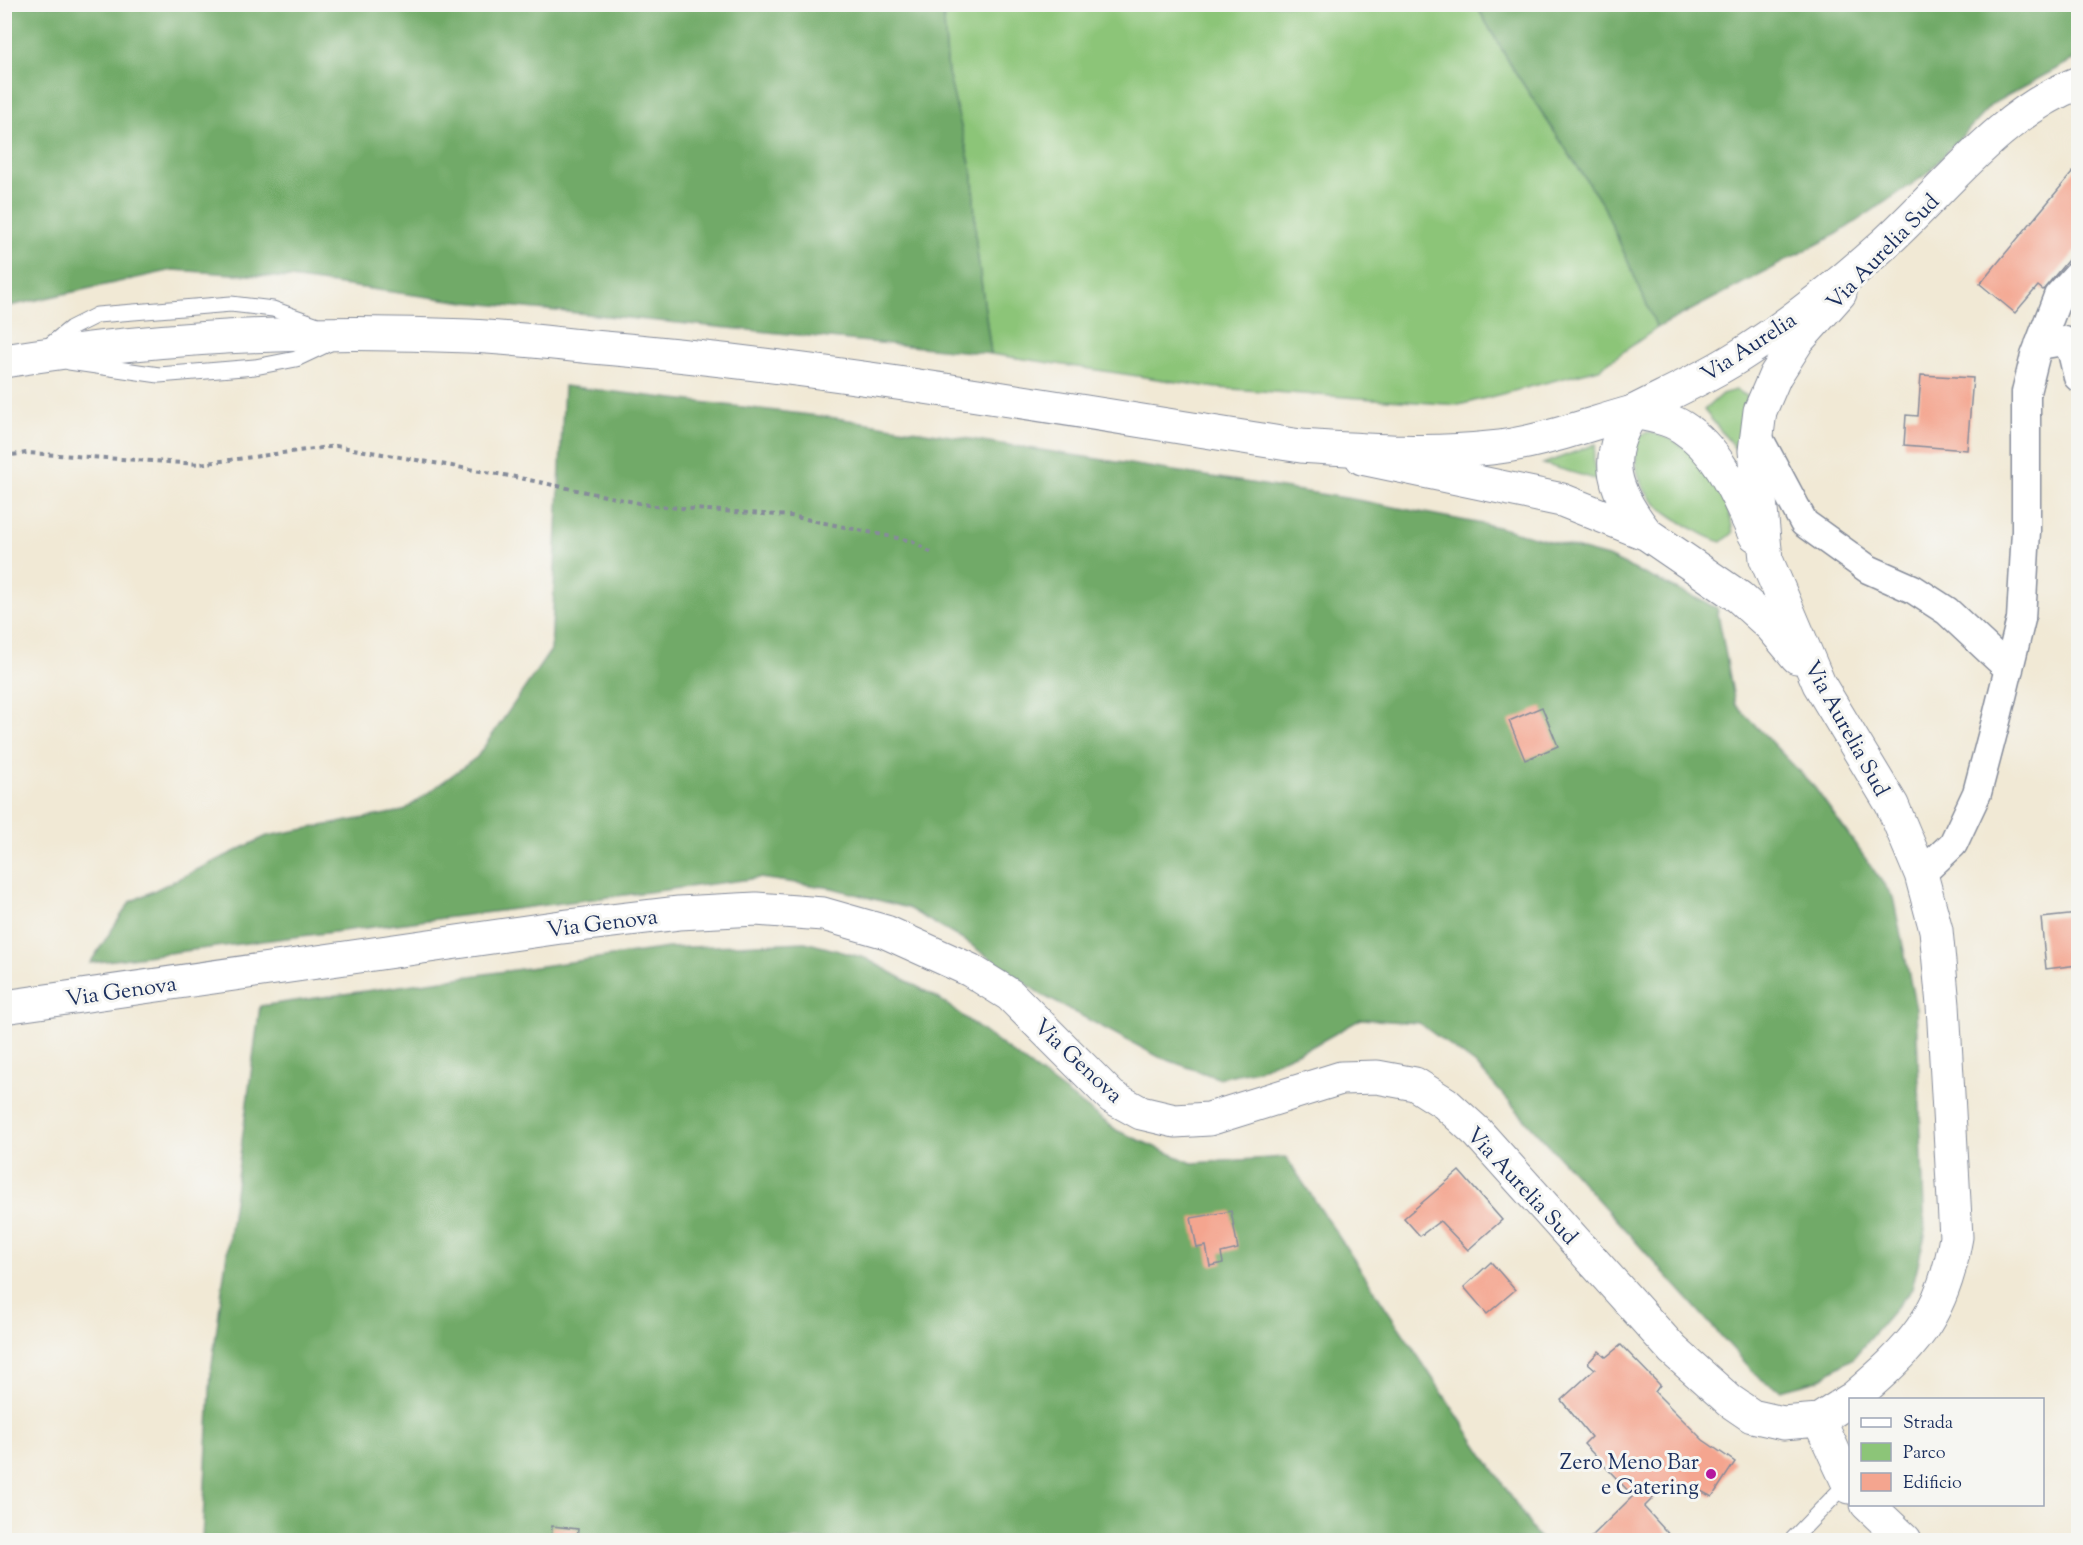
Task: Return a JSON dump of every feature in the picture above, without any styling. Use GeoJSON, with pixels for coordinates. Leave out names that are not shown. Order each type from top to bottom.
{"type":"FeatureCollection","features":[{"type":"Feature","properties":{"kind":"main road","name":"Via Aurelia Sud"},"geometry":{"type":"LineString","coordinates":[[1853,1398],[1905,1350],[1918,1334],[1940,1300],[1950,1271],[1956,1237],[1943,1005],[1936,930],[1921,874],[1892,805],[1819,684],[1766,559],[1755,451],[1760,411],[1775,376],[1798,340],[1883,245],[2007,126],[2041,100],[2079,83]]}},
{"type":"Feature","properties":{"kind":"main road","name":"Via Aurelia"},"geometry":{"type":"LineString","coordinates":[[1301,446],[1384,451],[1491,448],[1547,437],[1633,412],[1749,350],[1883,245]]}},
{"type":"Feature","properties":{"kind":"main road"},"geometry":{"type":"LineString","coordinates":[[4,361],[170,341],[292,334],[469,336],[726,360],[807,370],[1301,446],[1562,500],[1647,534],[1739,597],[1771,626],[1819,684]]}},
{"type":"Feature","properties":{"kind":"main road"},"geometry":{"type":"LineString","coordinates":[[1647,534],[1622,498],[1615,475],[1615,448],[1620,430],[1633,412],[1681,427],[1699,441],[1721,465],[1766,559]]}},
{"type":"Feature","properties":{"kind":"main road","name":"Via Genova"},"geometry":{"type":"LineString","coordinates":[[4,1007],[538,930],[655,916],[756,909],[823,914],[886,932],[933,951],[980,976],[1010,995],[1112,1098],[1141,1113]]}},
{"type":"Feature","properties":{"kind":"main road","name":"Via Aurelia Sud"},"geometry":{"type":"LineString","coordinates":[[1141,1113],[1175,1121],[1209,1119],[1341,1078],[1377,1077],[1415,1084],[1445,1103],[1479,1133],[1673,1350],[1702,1379],[1752,1416],[1783,1423],[1819,1420],[1849,1401]]}},
{"type":"Feature","properties":{"kind":"main road"},"geometry":{"type":"LineString","coordinates":[[1819,1420],[1849,1479]]}},
{"type":"Feature","properties":{"kind":"main road"},"geometry":{"type":"LineString","coordinates":[[1870,1506],[1905,1540]]}},
{"type":"Feature","properties":{"kind":"street"},"geometry":{"type":"LineString","coordinates":[[1921,874],[1953,843],[1977,793],[2021,619],[2026,531],[2026,392],[2039,345],[2058,296],[2075,282]]}},
{"type":"Feature","properties":{"kind":"street"},"geometry":{"type":"LineString","coordinates":[[2039,345],[2064,341],[2072,351],[2079,377]]}},
{"type":"Feature","properties":{"kind":"street"},"geometry":{"type":"LineString","coordinates":[[1757,435],[1804,523],[1868,569],[1913,589],[1947,610],[2009,669]]}},
{"type":"Feature","properties":{"kind":"lane"},"geometry":{"type":"LineString","coordinates":[[1792,1540],[1849,1496]]}},
{"type":"Feature","properties":{"kind":"path"},"geometry":{"type":"LineString","coordinates":[[4,456],[27,453],[199,464],[336,446],[514,477],[653,506],[791,516],[912,541],[932,553]]}},
{"type":"Feature","properties":{"kind":"green space"},"geometry":{"type":"Polygon","coordinates":[[[947,4],[1476,5],[1512,67],[1604,207],[1657,328],[1599,369],[1459,405],[1217,388],[991,354],[976,244],[973,176],[948,73],[943,10],[947,4]]]}},
{"type":"Feature","properties":{"kind":"green space"},"geometry":{"type":"Polygon","coordinates":[[[4,5],[947,5],[943,10],[948,73],[973,176],[976,244],[991,354],[465,302],[290,278],[173,270],[5,307],[4,5]]]}},
{"type":"Feature","properties":{"kind":"green space"},"geometry":{"type":"Polygon","coordinates":[[[1476,5],[2078,5],[2078,57],[1992,104],[1927,174],[1837,234],[1657,328],[1604,207],[1512,67],[1476,5]]]}},
{"type":"Feature","properties":{"kind":"green space"},"geometry":{"type":"Polygon","coordinates":[[[564,386],[836,418],[1352,499],[1498,527],[1608,557],[1717,608],[1735,704],[1815,788],[1893,897],[1916,1009],[1925,1235],[1912,1289],[1853,1358],[1818,1380],[1781,1390],[1760,1379],[1476,1065],[1419,1023],[1361,1019],[1313,1046],[1257,1070],[1218,1078],[1159,1057],[1042,995],[968,943],[908,908],[832,888],[759,878],[90,963],[130,902],[267,836],[403,811],[477,757],[551,650],[564,386]]]}},
{"type":"Feature","properties":{"kind":"green space"},"geometry":{"type":"Polygon","coordinates":[[[1736,390],[1747,396],[1742,457],[1704,410],[1722,394],[1736,390]]]}},
{"type":"Feature","properties":{"kind":"green space"},"geometry":{"type":"Polygon","coordinates":[[[1647,432],[1664,436],[1679,444],[1693,455],[1716,483],[1730,516],[1733,533],[1722,542],[1704,535],[1675,518],[1663,510],[1646,492],[1640,481],[1636,455],[1637,439],[1647,432]]]}},
{"type":"Feature","properties":{"kind":"green space"},"geometry":{"type":"Polygon","coordinates":[[[1596,444],[1593,461],[1598,480],[1543,464],[1596,444]]]}},
{"type":"Feature","properties":{"kind":"green space"},"geometry":{"type":"Polygon","coordinates":[[[805,942],[865,958],[938,998],[1118,1131],[1192,1163],[1286,1157],[1540,1540],[202,1540],[211,1372],[260,1006],[668,948],[805,942]]]}},
{"type":"Feature","properties":{"kind":"building"},"geometry":{"type":"Polygon","coordinates":[[[2077,167],[2078,248],[2043,290],[2038,286],[2015,313],[1980,284],[2077,167]]]}},
{"type":"Feature","properties":{"kind":"building"},"geometry":{"type":"Polygon","coordinates":[[[1921,375],[1973,378],[1967,450],[1904,445],[1906,415],[1918,416],[1921,375]]]}},
{"type":"Feature","properties":{"kind":"building"},"geometry":{"type":"Polygon","coordinates":[[[1542,707],[1558,746],[1525,760],[1509,721],[1542,707]]]}},
{"type":"Feature","properties":{"kind":"building"},"geometry":{"type":"Polygon","coordinates":[[[2078,914],[2078,965],[2046,969],[2041,918],[2078,914]]]}},
{"type":"Feature","properties":{"kind":"building"},"geometry":{"type":"Polygon","coordinates":[[[1459,1171],[1502,1220],[1468,1250],[1440,1221],[1420,1236],[1404,1218],[1459,1171]]]}},
{"type":"Feature","properties":{"kind":"building"},"geometry":{"type":"Polygon","coordinates":[[[1231,1211],[1238,1249],[1221,1253],[1223,1263],[1210,1266],[1206,1246],[1197,1248],[1191,1218],[1231,1211]]]}},
{"type":"Feature","properties":{"kind":"building"},"geometry":{"type":"Polygon","coordinates":[[[1491,1262],[1515,1290],[1487,1314],[1464,1287],[1491,1262]]]}},
{"type":"Feature","properties":{"kind":"building"},"geometry":{"type":"Polygon","coordinates":[[[1621,1345],[1660,1385],[1655,1392],[1703,1440],[1735,1462],[1712,1497],[1697,1489],[1691,1496],[1669,1482],[1644,1507],[1674,1540],[1588,1540],[1633,1496],[1584,1444],[1591,1437],[1561,1400],[1595,1369],[1588,1363],[1599,1351],[1606,1357],[1621,1345]]]}},
{"type":"Feature","properties":{"kind":"building"},"geometry":{"type":"Polygon","coordinates":[[[552,1526],[578,1529],[577,1540],[551,1540],[552,1526]]]}},
{"type":"Feature","properties":{"kind":"place","name":"Zero Meno Bar e Catering"},"geometry":{"type":"Point","coordinates":[1711,1474]}}]}
